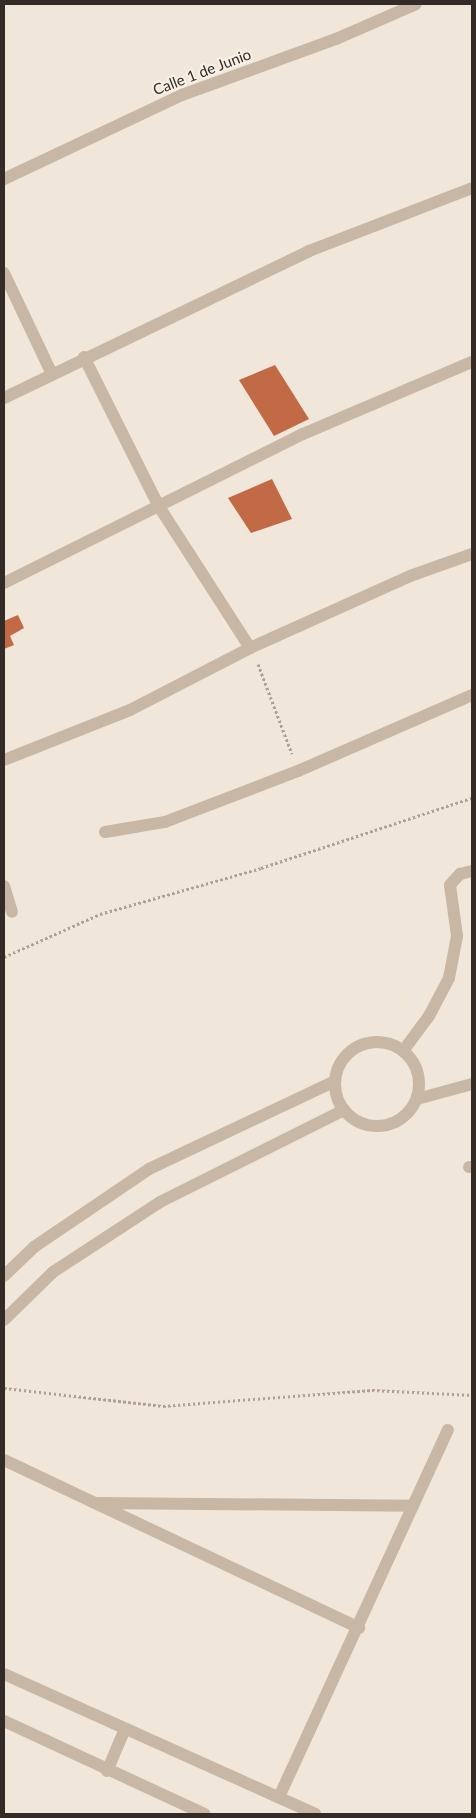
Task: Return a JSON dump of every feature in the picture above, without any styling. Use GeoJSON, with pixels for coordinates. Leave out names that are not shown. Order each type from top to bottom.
{"type":"FeatureCollection","features":[{"type":"Feature","properties":{"kind":"street","name":"Calle 1 de Junio"},"geometry":{"type":"LineString","coordinates":[[4,179],[182,95],[336,39],[416,4]]}},
{"type":"Feature","properties":{"kind":"street"},"geometry":{"type":"LineString","coordinates":[[4,398],[51,372],[309,251],[472,188]]}},
{"type":"Feature","properties":{"kind":"street"},"geometry":{"type":"LineString","coordinates":[[4,273],[51,372]]}},
{"type":"Feature","properties":{"kind":"street"},"geometry":{"type":"LineString","coordinates":[[84,357],[158,505],[250,648]]}},
{"type":"Feature","properties":{"kind":"street"},"geometry":{"type":"LineString","coordinates":[[4,583],[303,434],[472,362]]}},
{"type":"Feature","properties":{"kind":"street"},"geometry":{"type":"LineString","coordinates":[[4,760],[130,710],[250,648],[410,576],[472,554]]}},
{"type":"Feature","properties":{"kind":"street"},"geometry":{"type":"LineString","coordinates":[[104,832],[165,822],[298,771],[472,695]]}},
{"type":"Feature","properties":{"kind":"street"},"geometry":{"type":"LineString","coordinates":[[403,1051],[429,1016],[449,978],[457,936],[450,884],[460,874],[472,871]]}},
{"type":"Feature","properties":{"kind":"street"},"geometry":{"type":"LineString","coordinates":[[4,886],[12,912]]}},
{"type":"Feature","properties":{"kind":"street"},"geometry":{"type":"LineString","coordinates":[[386,1042],[403,1051],[419,1075],[417,1099],[403,1118],[380,1127],[357,1122],[344,1110],[334,1081],[343,1059],[362,1044],[386,1042]]}},
{"type":"Feature","properties":{"kind":"street"},"geometry":{"type":"LineString","coordinates":[[4,1276],[34,1247],[149,1169],[334,1081]]}},
{"type":"Feature","properties":{"kind":"street"},"geometry":{"type":"LineString","coordinates":[[417,1099],[472,1084]]}},
{"type":"Feature","properties":{"kind":"street"},"geometry":{"type":"LineString","coordinates":[[4,1320],[53,1272],[160,1202],[344,1110]]}},
{"type":"Feature","properties":{"kind":"street"},"geometry":{"type":"LineString","coordinates":[[279,1797],[359,1628],[448,1430]]}},
{"type":"Feature","properties":{"kind":"street"},"geometry":{"type":"LineString","coordinates":[[4,1460],[359,1628]]}},
{"type":"Feature","properties":{"kind":"street"},"geometry":{"type":"LineString","coordinates":[[94,1503],[414,1506]]}},
{"type":"Feature","properties":{"kind":"street"},"geometry":{"type":"LineString","coordinates":[[4,1674],[315,1814]]}},
{"type":"Feature","properties":{"kind":"street"},"geometry":{"type":"LineString","coordinates":[[4,1721],[107,1771],[204,1814]]}},
{"type":"Feature","properties":{"kind":"street"},"geometry":{"type":"LineString","coordinates":[[107,1771],[125,1729]]}},
{"type":"Feature","properties":{"kind":"path"},"geometry":{"type":"LineString","coordinates":[[250,648],[298,771]]}},
{"type":"Feature","properties":{"kind":"path"},"geometry":{"type":"LineString","coordinates":[[4,957],[100,914],[262,868],[472,798]]}},
{"type":"Feature","properties":{"kind":"path"},"geometry":{"type":"LineString","coordinates":[[4,1388],[163,1406],[372,1390],[472,1396]]}},
{"type":"Feature","properties":{"kind":"building"},"geometry":{"type":"Polygon","coordinates":[[[275,365],[309,419],[274,436],[239,380],[275,365]]]}},
{"type":"Feature","properties":{"kind":"building"},"geometry":{"type":"Polygon","coordinates":[[[272,479],[292,519],[251,533],[228,498],[272,479]]]}},
{"type":"Feature","properties":{"kind":"building"},"geometry":{"type":"Polygon","coordinates":[[[18,615],[24,628],[10,636],[14,645],[4,649],[4,621],[18,615]]]}}]}
